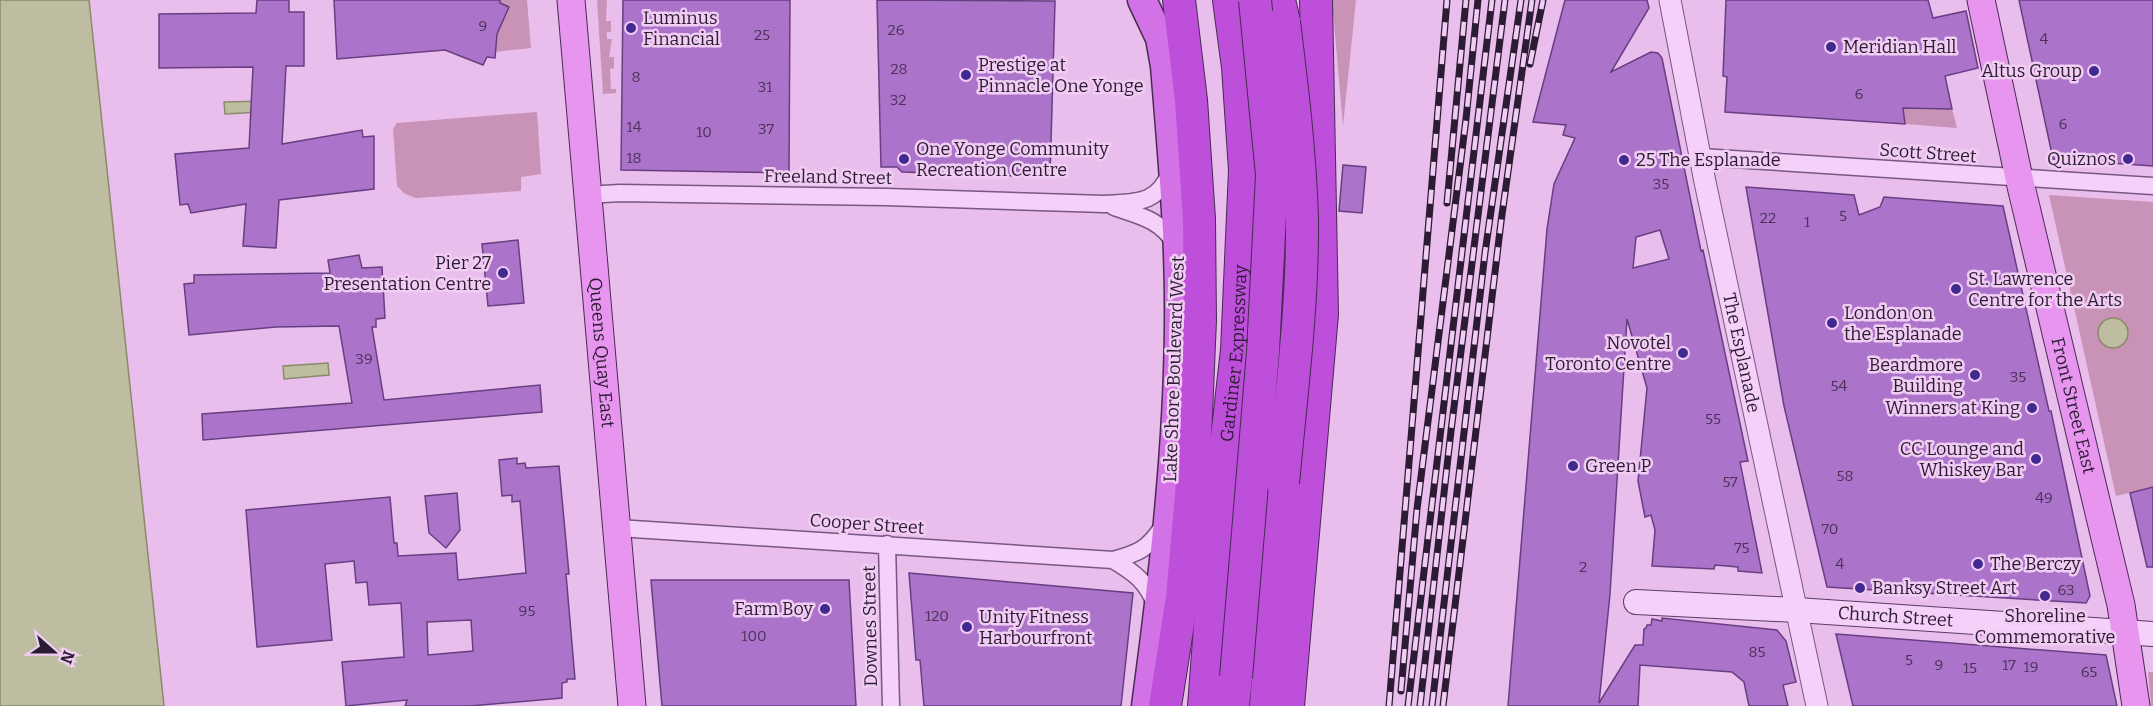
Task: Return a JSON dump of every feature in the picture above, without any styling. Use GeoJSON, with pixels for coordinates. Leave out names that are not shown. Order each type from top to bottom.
{"type":"FeatureCollection","features":[{"type":"Feature","properties":{"kind":"highway","name":"Lake Shore Boulevard West"},"geometry":{"type":"LineString","coordinates":[[1142,0],[1160,38],[1165,66],[1178,247],[1179,327],[1168,520],[1146,706]]}},
{"type":"Feature","properties":{"kind":"highway"},"geometry":{"type":"LineString","coordinates":[[1165,706],[1183,586],[1194,461],[1200,320],[1198,207],[1191,100],[1179,0]]}},
{"type":"Feature","properties":{"kind":"highway"},"geometry":{"type":"LineString","coordinates":[[1196,0],[1213,151],[1217,338],[1213,422],[1219,508]]}},
{"type":"Feature","properties":{"kind":"highway","name":"Gardiner Expressway"},"geometry":{"type":"LineString","coordinates":[[1204,706],[1219,508],[1237,350],[1245,170],[1238,67],[1229,0]]}},
{"type":"Feature","properties":{"kind":"highway"},"geometry":{"type":"LineString","coordinates":[[1245,0],[1273,172],[1282,280],[1299,422],[1304,528]]}},
{"type":"Feature","properties":{"kind":"highway","name":"Gardiner Expressway"},"geometry":{"type":"LineString","coordinates":[[1233,706],[1263,352],[1272,175],[1256,0]]}},
{"type":"Feature","properties":{"kind":"highway"},"geometry":{"type":"LineString","coordinates":[[1266,706],[1297,334],[1302,219],[1296,112],[1279,0]]}},
{"type":"Feature","properties":{"kind":"highway"},"geometry":{"type":"LineString","coordinates":[[1288,706],[1322,314],[1316,0]]}},
{"type":"Feature","properties":{"kind":"highway"},"geometry":{"type":"LineString","coordinates":[[1247,706],[1282,280]]}},
{"type":"Feature","properties":{"kind":"main road","name":"Queens Quay East"},"geometry":{"type":"LineString","coordinates":[[571,0],[632,706]]}},
{"type":"Feature","properties":{"kind":"main road","name":"Front Street East"},"geometry":{"type":"LineString","coordinates":[[1981,0],[2019,178],[2121,605],[2136,706]]}},
{"type":"Feature","properties":{"kind":"main road","name":"Church Street"},"geometry":{"type":"LineString","coordinates":[[1636,602],[1797,610],[2153,634]]}},
{"type":"Feature","properties":{"kind":"street","name":"The Esplanade"},"geometry":{"type":"LineString","coordinates":[[1670,0],[1701,158],[1817,706]]}},
{"type":"Feature","properties":{"kind":"street","name":"Scott Street"},"geometry":{"type":"LineString","coordinates":[[1701,158],[2153,186]]}},
{"type":"Feature","properties":{"kind":"street","name":"Freeland Street"},"geometry":{"type":"LineString","coordinates":[[587,195],[620,193],[886,197],[1104,204],[1139,201],[1155,195],[1167,181],[1173,166]]}},
{"type":"Feature","properties":{"kind":"street","name":"Freeland Street"},"geometry":{"type":"LineString","coordinates":[[1104,204],[1153,220],[1163,227],[1178,247]]}},
{"type":"Feature","properties":{"kind":"street","name":"Cooper Street"},"geometry":{"type":"LineString","coordinates":[[618,528],[1113,560],[1139,553],[1151,544],[1168,520]]}},
{"type":"Feature","properties":{"kind":"street","name":"Downes Street"},"geometry":{"type":"LineString","coordinates":[[887,544],[891,706]]}},
{"type":"Feature","properties":{"kind":"street"},"geometry":{"type":"LineString","coordinates":[[1113,560],[1133,572],[1150,590],[1157,612]]}},
{"type":"Feature","properties":{"kind":"shaded area"},"geometry":{"type":"Polygon","coordinates":[[[0,0],[89,0],[164,706],[0,706],[0,0]]]}},
{"type":"Feature","properties":{"kind":"shaded area"},"geometry":{"type":"Polygon","coordinates":[[[500,0],[527,0],[531,48],[495,52],[500,0]]]}},
{"type":"Feature","properties":{"kind":"shaded area"},"geometry":{"type":"Polygon","coordinates":[[[597,0],[607,0],[606,21],[611,21],[611,32],[607,32],[607,39],[612,39],[609,57],[614,57],[614,68],[610,69],[611,89],[616,89],[616,93],[603,94],[597,0]]]}},
{"type":"Feature","properties":{"kind":"shaded area"},"geometry":{"type":"Polygon","coordinates":[[[1332,0],[1356,0],[1343,126],[1332,0]]]}},
{"type":"Feature","properties":{"kind":"shaded area"},"geometry":{"type":"Polygon","coordinates":[[[261,101],[262,112],[225,114],[224,102],[261,101]]]}},
{"type":"Feature","properties":{"kind":"shaded area"},"geometry":{"type":"Polygon","coordinates":[[[1903,108],[1952,109],[1957,128],[1905,124],[1903,108]]]}},
{"type":"Feature","properties":{"kind":"shaded area"},"geometry":{"type":"Polygon","coordinates":[[[537,112],[541,174],[521,177],[521,191],[416,198],[405,194],[397,186],[393,129],[397,123],[537,112]]]}},
{"type":"Feature","properties":{"kind":"shaded area"},"geometry":{"type":"Polygon","coordinates":[[[2049,195],[2153,202],[2153,487],[2116,496],[2049,195]]]}},
{"type":"Feature","properties":{"kind":"shaded area"},"geometry":{"type":"Polygon","coordinates":[[[2113,318],[2124,322],[2128,333],[2124,344],[2113,348],[2102,344],[2098,333],[2102,322],[2113,318]]]}},
{"type":"Feature","properties":{"kind":"shaded area"},"geometry":{"type":"Polygon","coordinates":[[[328,363],[329,375],[284,379],[283,366],[328,363]]]}},
{"type":"Feature","properties":{"kind":"shaded area"},"geometry":{"type":"Polygon","coordinates":[[[2148,672],[2153,672],[2153,706],[2151,706],[2148,672]]]}},
{"type":"Feature","properties":{"kind":"building"},"geometry":{"type":"Polygon","coordinates":[[[257,0],[289,0],[289,12],[304,12],[304,66],[286,66],[282,144],[362,130],[363,137],[374,136],[374,189],[279,200],[276,248],[243,246],[246,204],[191,213],[188,204],[180,205],[175,154],[249,148],[253,67],[159,68],[159,14],[256,13],[257,0]]]}},
{"type":"Feature","properties":{"kind":"building"},"geometry":{"type":"Polygon","coordinates":[[[334,0],[500,0],[500,3],[509,7],[497,34],[495,58],[487,57],[483,65],[445,50],[337,59],[334,0]]]}},
{"type":"Feature","properties":{"kind":"building"},"geometry":{"type":"Polygon","coordinates":[[[623,0],[790,0],[789,173],[621,170],[623,0]]]}},
{"type":"Feature","properties":{"kind":"building","name":"Prestige at Pinnacle One Yonge"},"geometry":{"type":"Polygon","coordinates":[[[877,0],[1055,1],[1050,177],[902,172],[897,167],[881,167],[877,0]]]}},
{"type":"Feature","properties":{"kind":"building"},"geometry":{"type":"Polygon","coordinates":[[[1565,0],[1647,0],[1649,8],[1611,72],[1651,52],[1658,53],[1662,58],[1701,251],[1703,250],[1748,461],[1740,462],[1762,573],[1738,571],[1738,567],[1715,565],[1714,569],[1652,566],[1655,530],[1651,515],[1645,517],[1638,481],[1647,388],[1627,319],[1610,594],[1599,703],[1635,645],[1643,645],[1644,629],[1647,625],[1651,625],[1652,619],[1662,621],[1662,618],[1777,630],[1786,641],[1796,682],[1783,685],[1788,706],[1749,706],[1744,682],[1732,672],[1640,665],[1638,706],[1508,706],[1547,229],[1554,184],[1575,138],[1563,135],[1566,125],[1533,122],[1565,0]],[[1660,230],[1636,237],[1633,268],[1669,259],[1660,230]]]}},
{"type":"Feature","properties":{"kind":"building","name":"Meridian Hall"},"geometry":{"type":"Polygon","coordinates":[[[1726,0],[1928,0],[1933,18],[1966,11],[1978,68],[1945,76],[1952,109],[1903,108],[1905,124],[1725,112],[1727,77],[1723,76],[1726,0]]]}},
{"type":"Feature","properties":{"kind":"building","name":"Altus Group"},"geometry":{"type":"Polygon","coordinates":[[[2019,0],[2153,0],[2153,166],[2053,159],[2019,0]]]}},
{"type":"Feature","properties":{"kind":"building"},"geometry":{"type":"Polygon","coordinates":[[[1343,165],[1366,167],[1362,213],[1339,211],[1343,165]]]}},
{"type":"Feature","properties":{"kind":"building"},"geometry":{"type":"Polygon","coordinates":[[[1746,187],[1854,195],[1859,215],[1880,207],[1884,197],[2003,206],[2049,411],[2051,411],[2090,596],[2086,603],[1827,587],[1784,406],[1746,187]]]}},
{"type":"Feature","properties":{"kind":"building","name":"Pier 27 Presentation Centre"},"geometry":{"type":"Polygon","coordinates":[[[518,240],[524,303],[488,306],[482,244],[518,240]]]}},
{"type":"Feature","properties":{"kind":"building"},"geometry":{"type":"Polygon","coordinates":[[[359,255],[362,268],[382,267],[385,318],[376,319],[376,327],[372,327],[384,400],[540,385],[542,412],[203,440],[202,414],[352,403],[339,326],[276,327],[189,335],[184,284],[194,283],[194,275],[330,273],[328,260],[359,255]]]}},
{"type":"Feature","properties":{"kind":"building"},"geometry":{"type":"Polygon","coordinates":[[[517,458],[517,464],[525,463],[526,468],[559,466],[569,574],[566,574],[575,679],[567,679],[567,682],[562,683],[562,698],[470,706],[405,706],[407,700],[346,706],[342,662],[404,657],[401,603],[369,605],[367,582],[356,583],[354,561],[325,564],[332,640],[257,647],[246,510],[390,497],[394,543],[397,543],[398,556],[456,553],[458,580],[526,573],[520,501],[512,502],[512,495],[502,496],[499,460],[517,458]],[[471,620],[427,622],[428,655],[473,651],[471,620]]]}},
{"type":"Feature","properties":{"kind":"building"},"geometry":{"type":"Polygon","coordinates":[[[2153,487],[2153,567],[2147,567],[2130,493],[2153,487]]]}},
{"type":"Feature","properties":{"kind":"building"},"geometry":{"type":"Polygon","coordinates":[[[457,493],[460,530],[446,548],[429,533],[425,496],[457,493]]]}},
{"type":"Feature","properties":{"kind":"building"},"geometry":{"type":"Polygon","coordinates":[[[909,573],[1133,593],[1121,706],[924,706],[920,660],[916,660],[909,573]]]}},
{"type":"Feature","properties":{"kind":"building"},"geometry":{"type":"Polygon","coordinates":[[[651,580],[849,580],[856,706],[662,706],[651,580]]]}},
{"type":"Feature","properties":{"kind":"building"},"geometry":{"type":"Polygon","coordinates":[[[1836,634],[2106,655],[2117,706],[1853,706],[1836,634]]]}},
{"type":"Feature","properties":{"kind":"railway"},"geometry":{"type":"LineString","coordinates":[[1389,706],[1447,0]]}},
{"type":"Feature","properties":{"kind":"railway"},"geometry":{"type":"LineString","coordinates":[[1447,203],[1466,0]]}},
{"type":"Feature","properties":{"kind":"railway"},"geometry":{"type":"LineString","coordinates":[[1401,691],[1417,509],[1466,119],[1478,0]]}},
{"type":"Feature","properties":{"kind":"railway"},"geometry":{"type":"LineString","coordinates":[[1408,706],[1492,0]]}},
{"type":"Feature","properties":{"kind":"railway"},"geometry":{"type":"LineString","coordinates":[[1420,706],[1451,431],[1505,0]]}},
{"type":"Feature","properties":{"kind":"railway"},"geometry":{"type":"LineString","coordinates":[[1432,706],[1485,253],[1521,0]]}},
{"type":"Feature","properties":{"kind":"railway"},"geometry":{"type":"LineString","coordinates":[[1443,706],[1501,222],[1532,0]]}},
{"type":"Feature","properties":{"kind":"railway"},"geometry":{"type":"LineString","coordinates":[[1530,64],[1543,0]]}},
{"type":"Feature","properties":{"kind":"place","name":"Luminus Financial"},"geometry":{"type":"Point","coordinates":[631,28]}},
{"type":"Feature","properties":{"kind":"place","name":"Meridian Hall"},"geometry":{"type":"Point","coordinates":[1831,47]}},
{"type":"Feature","properties":{"kind":"place","name":"Altus Group"},"geometry":{"type":"Point","coordinates":[2094,71]}},
{"type":"Feature","properties":{"kind":"place","name":"Prestige at Pinnacle One Yonge"},"geometry":{"type":"Point","coordinates":[966,75]}},
{"type":"Feature","properties":{"kind":"place","name":"One Yonge Community Recreation Centre"},"geometry":{"type":"Point","coordinates":[904,159]}},
{"type":"Feature","properties":{"kind":"place","name":"Quiznos"},"geometry":{"type":"Point","coordinates":[2128,159]}},
{"type":"Feature","properties":{"kind":"place","name":"25 The Esplanade"},"geometry":{"type":"Point","coordinates":[1624,160]}},
{"type":"Feature","properties":{"kind":"place","name":"Pier 27 Presentation Centre"},"geometry":{"type":"Point","coordinates":[503,273]}},
{"type":"Feature","properties":{"kind":"place","name":"St. Lawrence Centre for the Arts"},"geometry":{"type":"Point","coordinates":[1956,289]}},
{"type":"Feature","properties":{"kind":"place","name":"London on the Esplanade"},"geometry":{"type":"Point","coordinates":[1832,323]}},
{"type":"Feature","properties":{"kind":"place","name":"Novotel Toronto Centre"},"geometry":{"type":"Point","coordinates":[1683,353]}},
{"type":"Feature","properties":{"kind":"place","name":"Beardmore Building"},"geometry":{"type":"Point","coordinates":[1975,375]}},
{"type":"Feature","properties":{"kind":"place","name":"Winners at King"},"geometry":{"type":"Point","coordinates":[2032,408]}},
{"type":"Feature","properties":{"kind":"place","name":"CC Lounge and Whiskey Bar"},"geometry":{"type":"Point","coordinates":[2036,459]}},
{"type":"Feature","properties":{"kind":"place","name":"Green P"},"geometry":{"type":"Point","coordinates":[1573,466]}},
{"type":"Feature","properties":{"kind":"place","name":"The Berczy"},"geometry":{"type":"Point","coordinates":[1978,564]}},
{"type":"Feature","properties":{"kind":"place","name":"Banksy Street Art"},"geometry":{"type":"Point","coordinates":[1860,588]}},
{"type":"Feature","properties":{"kind":"place","name":"Shoreline Commemorative"},"geometry":{"type":"Point","coordinates":[2045,596]}},
{"type":"Feature","properties":{"kind":"place","name":"Farm Boy"},"geometry":{"type":"Point","coordinates":[825,609]}},
{"type":"Feature","properties":{"kind":"place","name":"Unity Fitness Harbourfront"},"geometry":{"type":"Point","coordinates":[967,627]}}]}
